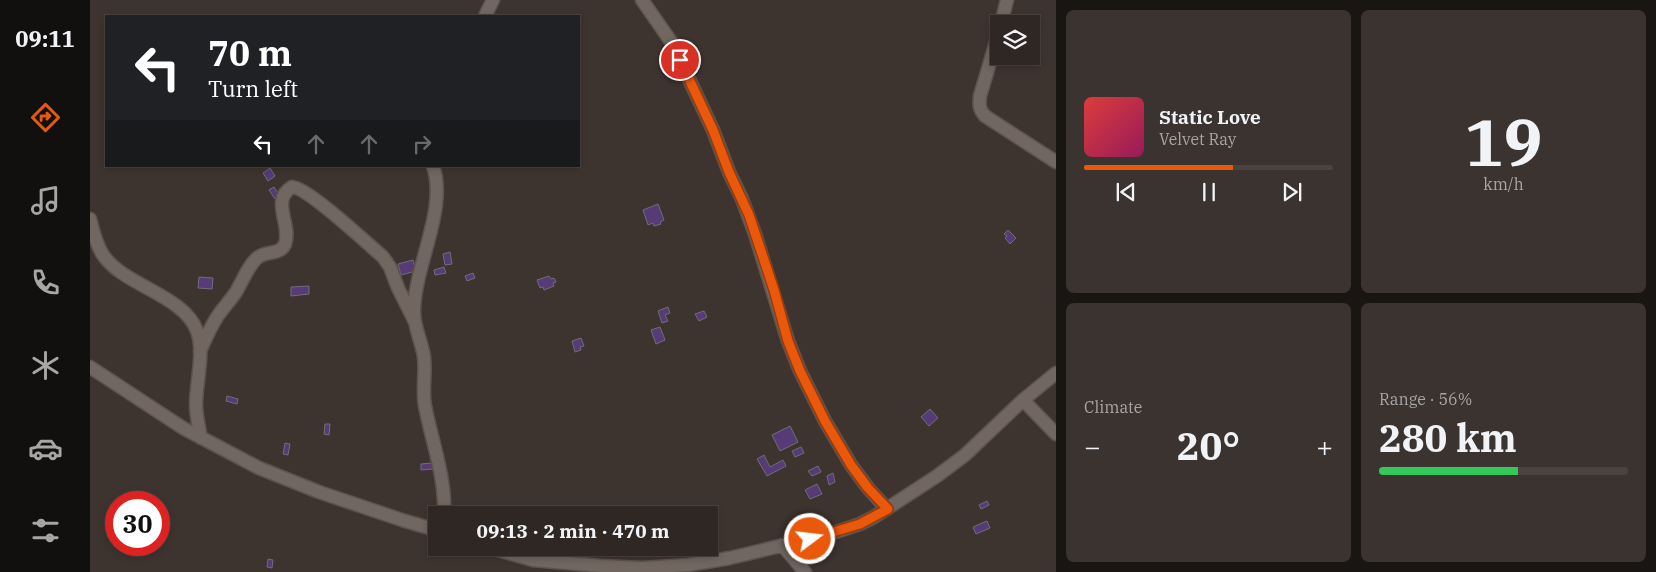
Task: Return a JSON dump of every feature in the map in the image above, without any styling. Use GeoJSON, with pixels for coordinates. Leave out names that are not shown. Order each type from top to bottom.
{"type":"FeatureCollection","features":[{"type":"Feature","properties":{"kind":"street"},"geometry":{"type":"LineString","coordinates":[[486,15],[494,0]]}},
{"type":"Feature","properties":{"kind":"street"},"geometry":{"type":"LineString","coordinates":[[642,0],[672,43],[713,130],[753,227],[788,341],[800,371],[825,421],[851,465],[868,488],[888,509]]}},
{"type":"Feature","properties":{"kind":"street"},"geometry":{"type":"LineString","coordinates":[[1003,15],[1006,0]]}},
{"type":"Feature","properties":{"kind":"street"},"geometry":{"type":"LineString","coordinates":[[990,62],[980,96],[979,106],[981,111],[985,116],[1056,162]]}},
{"type":"Feature","properties":{"kind":"street"},"geometry":{"type":"LineString","coordinates":[[433,167],[437,196],[433,224],[418,281],[414,310],[415,322],[424,356],[423,390],[443,486],[445,506]]}},
{"type":"Feature","properties":{"kind":"street"},"geometry":{"type":"LineString","coordinates":[[200,351],[217,318],[256,259],[265,254],[278,251],[285,245],[287,228],[283,218],[282,204],[284,194],[292,187],[297,187],[308,194],[383,257],[390,267],[415,322]]}},
{"type":"Feature","properties":{"kind":"street"},"geometry":{"type":"LineString","coordinates":[[90,219],[97,244],[106,259],[186,315],[198,332],[200,351],[196,404],[201,438]]}},
{"type":"Feature","properties":{"kind":"street"},"geometry":{"type":"LineString","coordinates":[[90,367],[201,438],[259,468],[290,481],[428,528]]}},
{"type":"Feature","properties":{"kind":"street"},"geometry":{"type":"LineString","coordinates":[[519,556],[555,563],[642,568],[683,568],[830,534],[860,524],[888,509],[938,476],[965,455],[1023,400],[1056,373]]}},
{"type":"Feature","properties":{"kind":"street"},"geometry":{"type":"LineString","coordinates":[[1023,400],[1056,434]]}},
{"type":"Feature","properties":{"kind":"street"},"geometry":{"type":"LineString","coordinates":[[782,545],[805,572]]}},
{"type":"Feature","properties":{"kind":"building"},"geometry":{"type":"Polygon","coordinates":[[[270,168],[275,176],[268,181],[263,173],[270,168]]]}},
{"type":"Feature","properties":{"kind":"building"},"geometry":{"type":"Polygon","coordinates":[[[274,187],[280,196],[275,199],[269,190],[274,187]]]}},
{"type":"Feature","properties":{"kind":"building"},"geometry":{"type":"Polygon","coordinates":[[[658,204],[664,220],[660,222],[661,224],[654,226],[653,223],[648,225],[643,210],[658,204]]]}},
{"type":"Feature","properties":{"kind":"building"},"geometry":{"type":"Polygon","coordinates":[[[1008,230],[1016,238],[1010,244],[1005,238],[1007,236],[1004,234],[1008,230]]]}},
{"type":"Feature","properties":{"kind":"building"},"geometry":{"type":"Polygon","coordinates":[[[450,252],[452,264],[445,265],[443,254],[450,252]]]}},
{"type":"Feature","properties":{"kind":"building"},"geometry":{"type":"Polygon","coordinates":[[[413,260],[416,271],[401,275],[398,264],[413,260]]]}},
{"type":"Feature","properties":{"kind":"building"},"geometry":{"type":"Polygon","coordinates":[[[444,267],[446,273],[435,275],[434,270],[444,267]]]}},
{"type":"Feature","properties":{"kind":"building"},"geometry":{"type":"Polygon","coordinates":[[[473,273],[475,278],[467,281],[465,276],[473,273]]]}},
{"type":"Feature","properties":{"kind":"building"},"geometry":{"type":"Polygon","coordinates":[[[549,276],[551,279],[554,278],[556,282],[553,283],[554,286],[544,290],[543,287],[540,288],[537,280],[549,276]]]}},
{"type":"Feature","properties":{"kind":"building"},"geometry":{"type":"Polygon","coordinates":[[[199,277],[213,278],[212,289],[198,288],[199,277]]]}},
{"type":"Feature","properties":{"kind":"building"},"geometry":{"type":"Polygon","coordinates":[[[309,286],[309,294],[291,296],[291,287],[309,286]]]}},
{"type":"Feature","properties":{"kind":"building"},"geometry":{"type":"Polygon","coordinates":[[[668,307],[670,313],[665,315],[668,321],[662,323],[658,311],[668,307]]]}},
{"type":"Feature","properties":{"kind":"building"},"geometry":{"type":"Polygon","coordinates":[[[704,311],[707,317],[699,321],[695,314],[704,311]]]}},
{"type":"Feature","properties":{"kind":"building"},"geometry":{"type":"Polygon","coordinates":[[[660,327],[665,340],[656,344],[651,330],[660,327]]]}},
{"type":"Feature","properties":{"kind":"building"},"geometry":{"type":"Polygon","coordinates":[[[581,338],[584,346],[580,347],[581,350],[575,352],[572,341],[581,338]]]}},
{"type":"Feature","properties":{"kind":"building"},"geometry":{"type":"Polygon","coordinates":[[[227,396],[238,399],[237,404],[226,401],[227,396]]]}},
{"type":"Feature","properties":{"kind":"building"},"geometry":{"type":"Polygon","coordinates":[[[930,409],[938,418],[929,426],[921,417],[930,409]]]}},
{"type":"Feature","properties":{"kind":"building"},"geometry":{"type":"Polygon","coordinates":[[[325,424],[330,424],[329,435],[324,434],[325,424]]]}},
{"type":"Feature","properties":{"kind":"building"},"geometry":{"type":"Polygon","coordinates":[[[790,426],[798,442],[780,451],[772,435],[790,426]]]}},
{"type":"Feature","properties":{"kind":"building"},"geometry":{"type":"Polygon","coordinates":[[[285,443],[290,444],[288,455],[283,454],[285,443]]]}},
{"type":"Feature","properties":{"kind":"building"},"geometry":{"type":"Polygon","coordinates":[[[801,447],[804,453],[795,457],[792,451],[801,447]]]}},
{"type":"Feature","properties":{"kind":"building"},"geometry":{"type":"Polygon","coordinates":[[[764,455],[770,467],[783,460],[786,466],[767,476],[757,459],[764,455]]]}},
{"type":"Feature","properties":{"kind":"building"},"geometry":{"type":"Polygon","coordinates":[[[432,463],[433,469],[421,470],[421,464],[432,463]]]}},
{"type":"Feature","properties":{"kind":"building"},"geometry":{"type":"Polygon","coordinates":[[[818,466],[821,472],[812,476],[808,471],[818,466]]]}},
{"type":"Feature","properties":{"kind":"building"},"geometry":{"type":"Polygon","coordinates":[[[833,473],[835,482],[829,485],[827,476],[833,473]]]}},
{"type":"Feature","properties":{"kind":"building"},"geometry":{"type":"Polygon","coordinates":[[[817,484],[822,494],[810,499],[805,490],[817,484]]]}},
{"type":"Feature","properties":{"kind":"building"},"geometry":{"type":"Polygon","coordinates":[[[987,501],[989,505],[981,509],[979,505],[987,501]]]}},
{"type":"Feature","properties":{"kind":"building"},"geometry":{"type":"Polygon","coordinates":[[[987,521],[990,528],[976,534],[973,527],[987,521]]]}},
{"type":"Feature","properties":{"kind":"building"},"geometry":{"type":"Polygon","coordinates":[[[268,559],[273,560],[272,568],[267,567],[268,559]]]}},
{"type":"Feature","properties":{"kind":"route"},"geometry":{"type":"LineString","coordinates":[[680,60],[697,94],[749,215],[774,290],[788,341],[800,371],[825,421],[851,465],[868,488],[888,509],[860,524],[810,539]]}}]}
